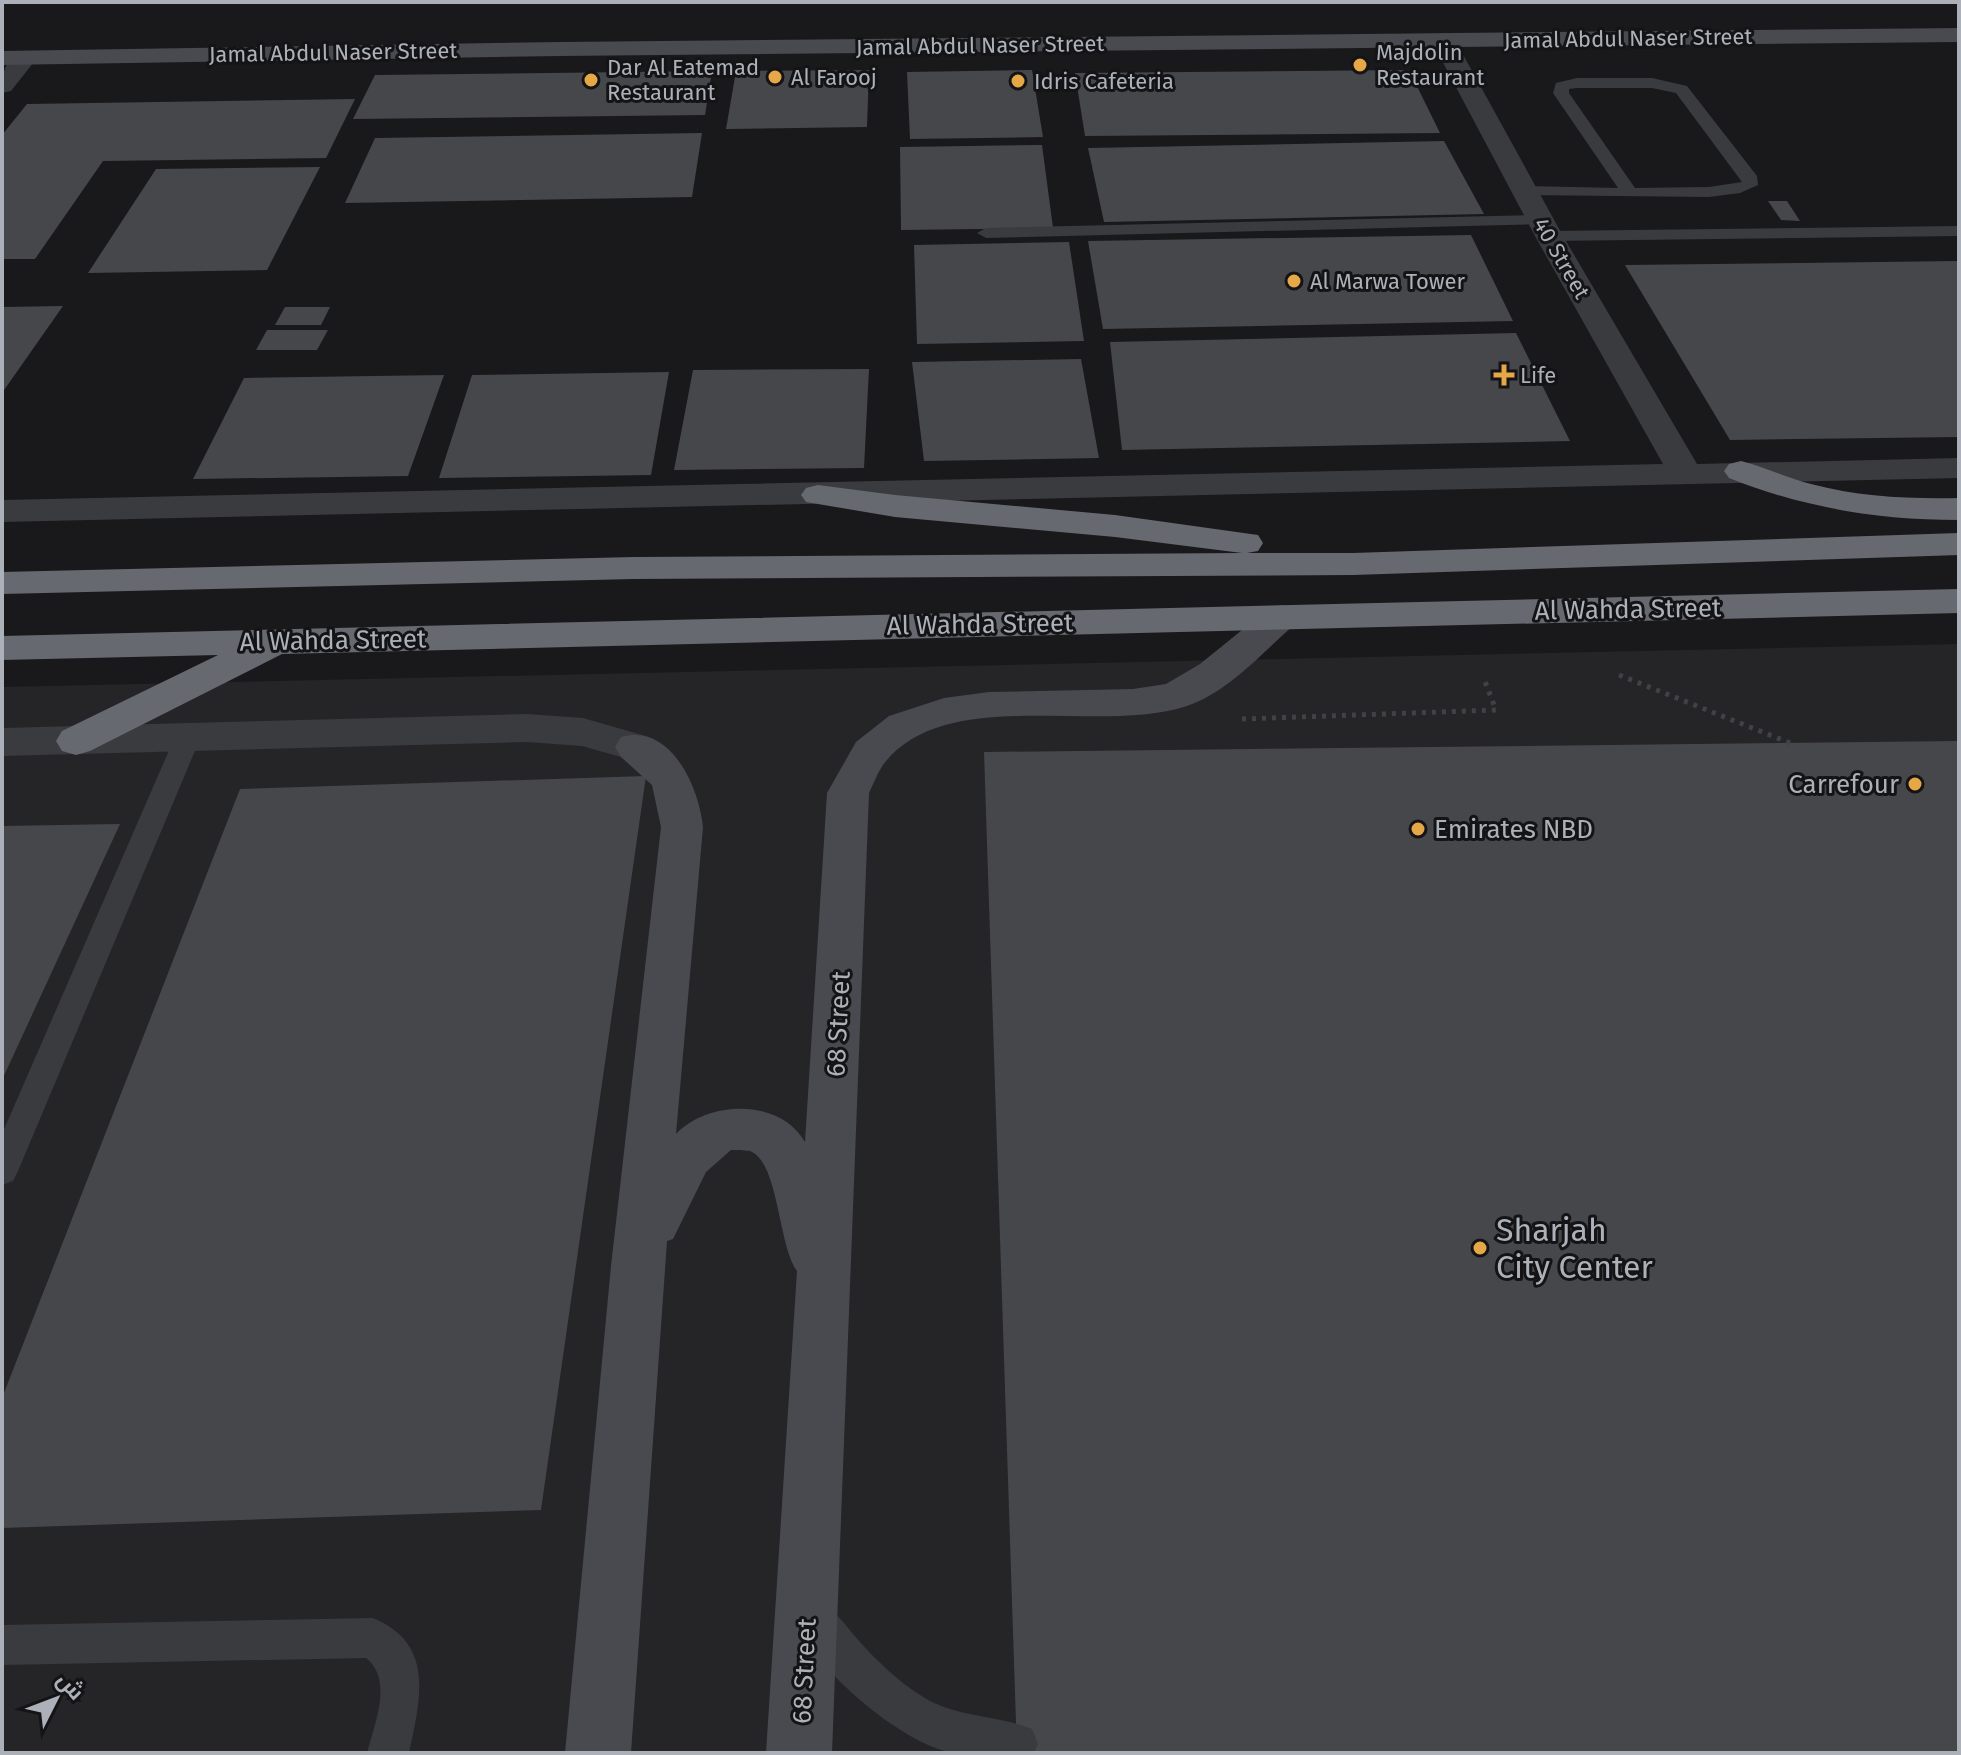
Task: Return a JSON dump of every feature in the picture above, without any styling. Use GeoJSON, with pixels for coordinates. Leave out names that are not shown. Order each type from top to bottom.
{"type":"FeatureCollection","features":[{"type":"Feature","properties":{"kind":"highway"},"geometry":{"type":"LineString","coordinates":[[1741,471],[1785,489],[1831,501],[1895,510],[1959,509]]}},
{"type":"Feature","properties":{"kind":"highway"},"geometry":{"type":"LineString","coordinates":[[818,495],[962,514],[1174,533],[1353,564]]}},
{"type":"Feature","properties":{"kind":"highway","name":"Al Wahda Street"},"geometry":{"type":"LineString","coordinates":[[2,583],[634,568],[1353,564],[1959,544]]}},
{"type":"Feature","properties":{"kind":"highway","name":"Al Wahda Street"},"geometry":{"type":"LineString","coordinates":[[2,648],[1959,601]]}},
{"type":"Feature","properties":{"kind":"highway"},"geometry":{"type":"LineString","coordinates":[[76,741],[279,641]]}},
{"type":"Feature","properties":{"kind":"street"},"geometry":{"type":"LineString","coordinates":[[1840,36],[1866,27],[1959,24]]}},
{"type":"Feature","properties":{"kind":"street","name":"Jamal Abdul Naser Street"},"geometry":{"type":"LineString","coordinates":[[14,58],[577,48],[1959,35]]}},
{"type":"Feature","properties":{"kind":"street","name":"40 Street"},"geometry":{"type":"LineString","coordinates":[[1443,40],[1545,228],[1685,473]]}},
{"type":"Feature","properties":{"kind":"street"},"geometry":{"type":"LineString","coordinates":[[2,86],[14,58]]}},
{"type":"Feature","properties":{"kind":"street"},"geometry":{"type":"LineString","coordinates":[[2,511],[1959,468]]}},
{"type":"Feature","properties":{"kind":"street","name":"68 Street"},"geometry":{"type":"LineString","coordinates":[[799,1753],[848,793],[855,771],[873,746],[900,726],[933,713],[968,706],[1140,702],[1185,692],[1281,617]]}},
{"type":"Feature","properties":{"kind":"street"},"geometry":{"type":"LineString","coordinates":[[2,742],[527,728],[583,732],[635,747],[666,770],[676,785],[682,827],[638,1266],[598,1753]]}},
{"type":"Feature","properties":{"kind":"street"},"geometry":{"type":"LineString","coordinates":[[638,1266],[651,1230],[683,1163],[697,1145],[715,1133],[740,1128],[764,1134],[782,1149],[824,1295]]}},
{"type":"Feature","properties":{"kind":"lane"},"geometry":{"type":"LineString","coordinates":[[1525,191],[1629,192],[1731,192],[1749,185],[1751,180],[1681,89],[1652,83],[1577,83],[1562,86],[1561,93],[1629,192]]}},
{"type":"Feature","properties":{"kind":"lane"},"geometry":{"type":"LineString","coordinates":[[986,233],[1545,228],[1959,231]]}},
{"type":"Feature","properties":{"kind":"lane"},"geometry":{"type":"LineString","coordinates":[[2,1171],[187,739]]}},
{"type":"Feature","properties":{"kind":"lane"},"geometry":{"type":"LineString","coordinates":[[807,1612],[872,1685],[922,1721],[966,1735],[1017,1744]]}},
{"type":"Feature","properties":{"kind":"lane"},"geometry":{"type":"LineString","coordinates":[[2,1645],[373,1638],[386,1646],[396,1658],[402,1674],[388,1753]]}},
{"type":"Feature","properties":{"kind":"path"},"geometry":{"type":"LineString","coordinates":[[1619,675],[1790,743]]}},
{"type":"Feature","properties":{"kind":"shaded area"},"geometry":{"type":"Polygon","coordinates":[[[1959,644],[1959,1753],[2,1753],[2,687],[1959,644]]]}},
{"type":"Feature","properties":{"kind":"building"},"geometry":{"type":"Polygon","coordinates":[[[869,70],[867,127],[726,129],[736,71],[869,70]]]}},
{"type":"Feature","properties":{"kind":"building"},"geometry":{"type":"Polygon","coordinates":[[[1032,70],[1043,137],[910,139],[907,72],[1032,70]]]}},
{"type":"Feature","properties":{"kind":"building"},"geometry":{"type":"Polygon","coordinates":[[[1409,70],[1440,133],[1085,136],[1075,73],[1409,70]]]}},
{"type":"Feature","properties":{"kind":"building"},"geometry":{"type":"Polygon","coordinates":[[[712,71],[705,115],[353,119],[375,75],[712,71]]]}},
{"type":"Feature","properties":{"kind":"building"},"geometry":{"type":"Polygon","coordinates":[[[355,99],[326,158],[103,161],[35,259],[2,259],[2,135],[27,104],[355,99]]]}},
{"type":"Feature","properties":{"kind":"building"},"geometry":{"type":"Polygon","coordinates":[[[702,133],[692,197],[345,203],[375,138],[702,133]]]}},
{"type":"Feature","properties":{"kind":"building","name":"Al Marwa Tower"},"geometry":{"type":"Polygon","coordinates":[[[1444,141],[1484,214],[1104,222],[1088,148],[1444,141]]]}},
{"type":"Feature","properties":{"kind":"building"},"geometry":{"type":"Polygon","coordinates":[[[1042,145],[1053,228],[901,230],[900,147],[1042,145]]]}},
{"type":"Feature","properties":{"kind":"building"},"geometry":{"type":"Polygon","coordinates":[[[320,167],[267,270],[88,273],[156,169],[320,167]]]}},
{"type":"Feature","properties":{"kind":"building"},"geometry":{"type":"Polygon","coordinates":[[[1768,201],[1787,201],[1800,221],[1781,220],[1768,201]]]}},
{"type":"Feature","properties":{"kind":"building","name":"Al Marwa Tower"},"geometry":{"type":"Polygon","coordinates":[[[1471,235],[1513,321],[1103,329],[1088,241],[1471,235]]]}},
{"type":"Feature","properties":{"kind":"building"},"geometry":{"type":"Polygon","coordinates":[[[1069,242],[1084,341],[917,344],[914,245],[1069,242]]]}},
{"type":"Feature","properties":{"kind":"building"},"geometry":{"type":"Polygon","coordinates":[[[1959,261],[1959,437],[1730,440],[1625,265],[1959,261]]]}},
{"type":"Feature","properties":{"kind":"building"},"geometry":{"type":"Polygon","coordinates":[[[63,306],[2,393],[2,307],[63,306]]]}},
{"type":"Feature","properties":{"kind":"building"},"geometry":{"type":"Polygon","coordinates":[[[285,307],[330,307],[321,325],[275,325],[285,307]]]}},
{"type":"Feature","properties":{"kind":"building"},"geometry":{"type":"Polygon","coordinates":[[[267,330],[328,330],[317,350],[256,350],[267,330]]]}},
{"type":"Feature","properties":{"kind":"building"},"geometry":{"type":"Polygon","coordinates":[[[1516,333],[1570,441],[1122,450],[1110,342],[1516,333]]]}},
{"type":"Feature","properties":{"kind":"building"},"geometry":{"type":"Polygon","coordinates":[[[1081,359],[1099,458],[924,461],[912,362],[1081,359]]]}},
{"type":"Feature","properties":{"kind":"building"},"geometry":{"type":"Polygon","coordinates":[[[869,369],[864,468],[674,470],[693,370],[869,369]]]}},
{"type":"Feature","properties":{"kind":"building"},"geometry":{"type":"Polygon","coordinates":[[[669,372],[651,475],[439,478],[472,375],[669,372]]]}},
{"type":"Feature","properties":{"kind":"building"},"geometry":{"type":"Polygon","coordinates":[[[444,375],[408,476],[193,479],[244,378],[444,375]]]}},
{"type":"Feature","properties":{"kind":"building","name":"Sharjah City Center"},"geometry":{"type":"Polygon","coordinates":[[[1959,741],[1959,1753],[1017,1753],[984,752],[1959,741]]]}},
{"type":"Feature","properties":{"kind":"building"},"geometry":{"type":"Polygon","coordinates":[[[646,776],[541,1510],[2,1528],[2,1398],[240,789],[646,776]]]}},
{"type":"Feature","properties":{"kind":"building"},"geometry":{"type":"Polygon","coordinates":[[[120,824],[2,1080],[2,826],[120,824]]]}},
{"type":"Feature","properties":{"kind":"place","name":"Majdolin Restaurant"},"geometry":{"type":"Point","coordinates":[1360,65]}},
{"type":"Feature","properties":{"kind":"place","name":"Al Farooj"},"geometry":{"type":"Point","coordinates":[775,77]}},
{"type":"Feature","properties":{"kind":"place","name":"Dar Al Eatemad Restaurant"},"geometry":{"type":"Point","coordinates":[591,80]}},
{"type":"Feature","properties":{"kind":"place","name":"Idris Cafeteria"},"geometry":{"type":"Point","coordinates":[1018,81]}},
{"type":"Feature","properties":{"kind":"place","name":"Al Marwa Tower"},"geometry":{"type":"Point","coordinates":[1294,281]}},
{"type":"Feature","properties":{"kind":"place","name":"Life"},"geometry":{"type":"Point","coordinates":[1504,375]}},
{"type":"Feature","properties":{"kind":"place","name":"Carrefour"},"geometry":{"type":"Point","coordinates":[1915,784]}},
{"type":"Feature","properties":{"kind":"place","name":"Emirates NBD"},"geometry":{"type":"Point","coordinates":[1418,829]}},
{"type":"Feature","properties":{"kind":"place","name":"Sharjah City Center"},"geometry":{"type":"Point","coordinates":[1480,1248]}}]}
